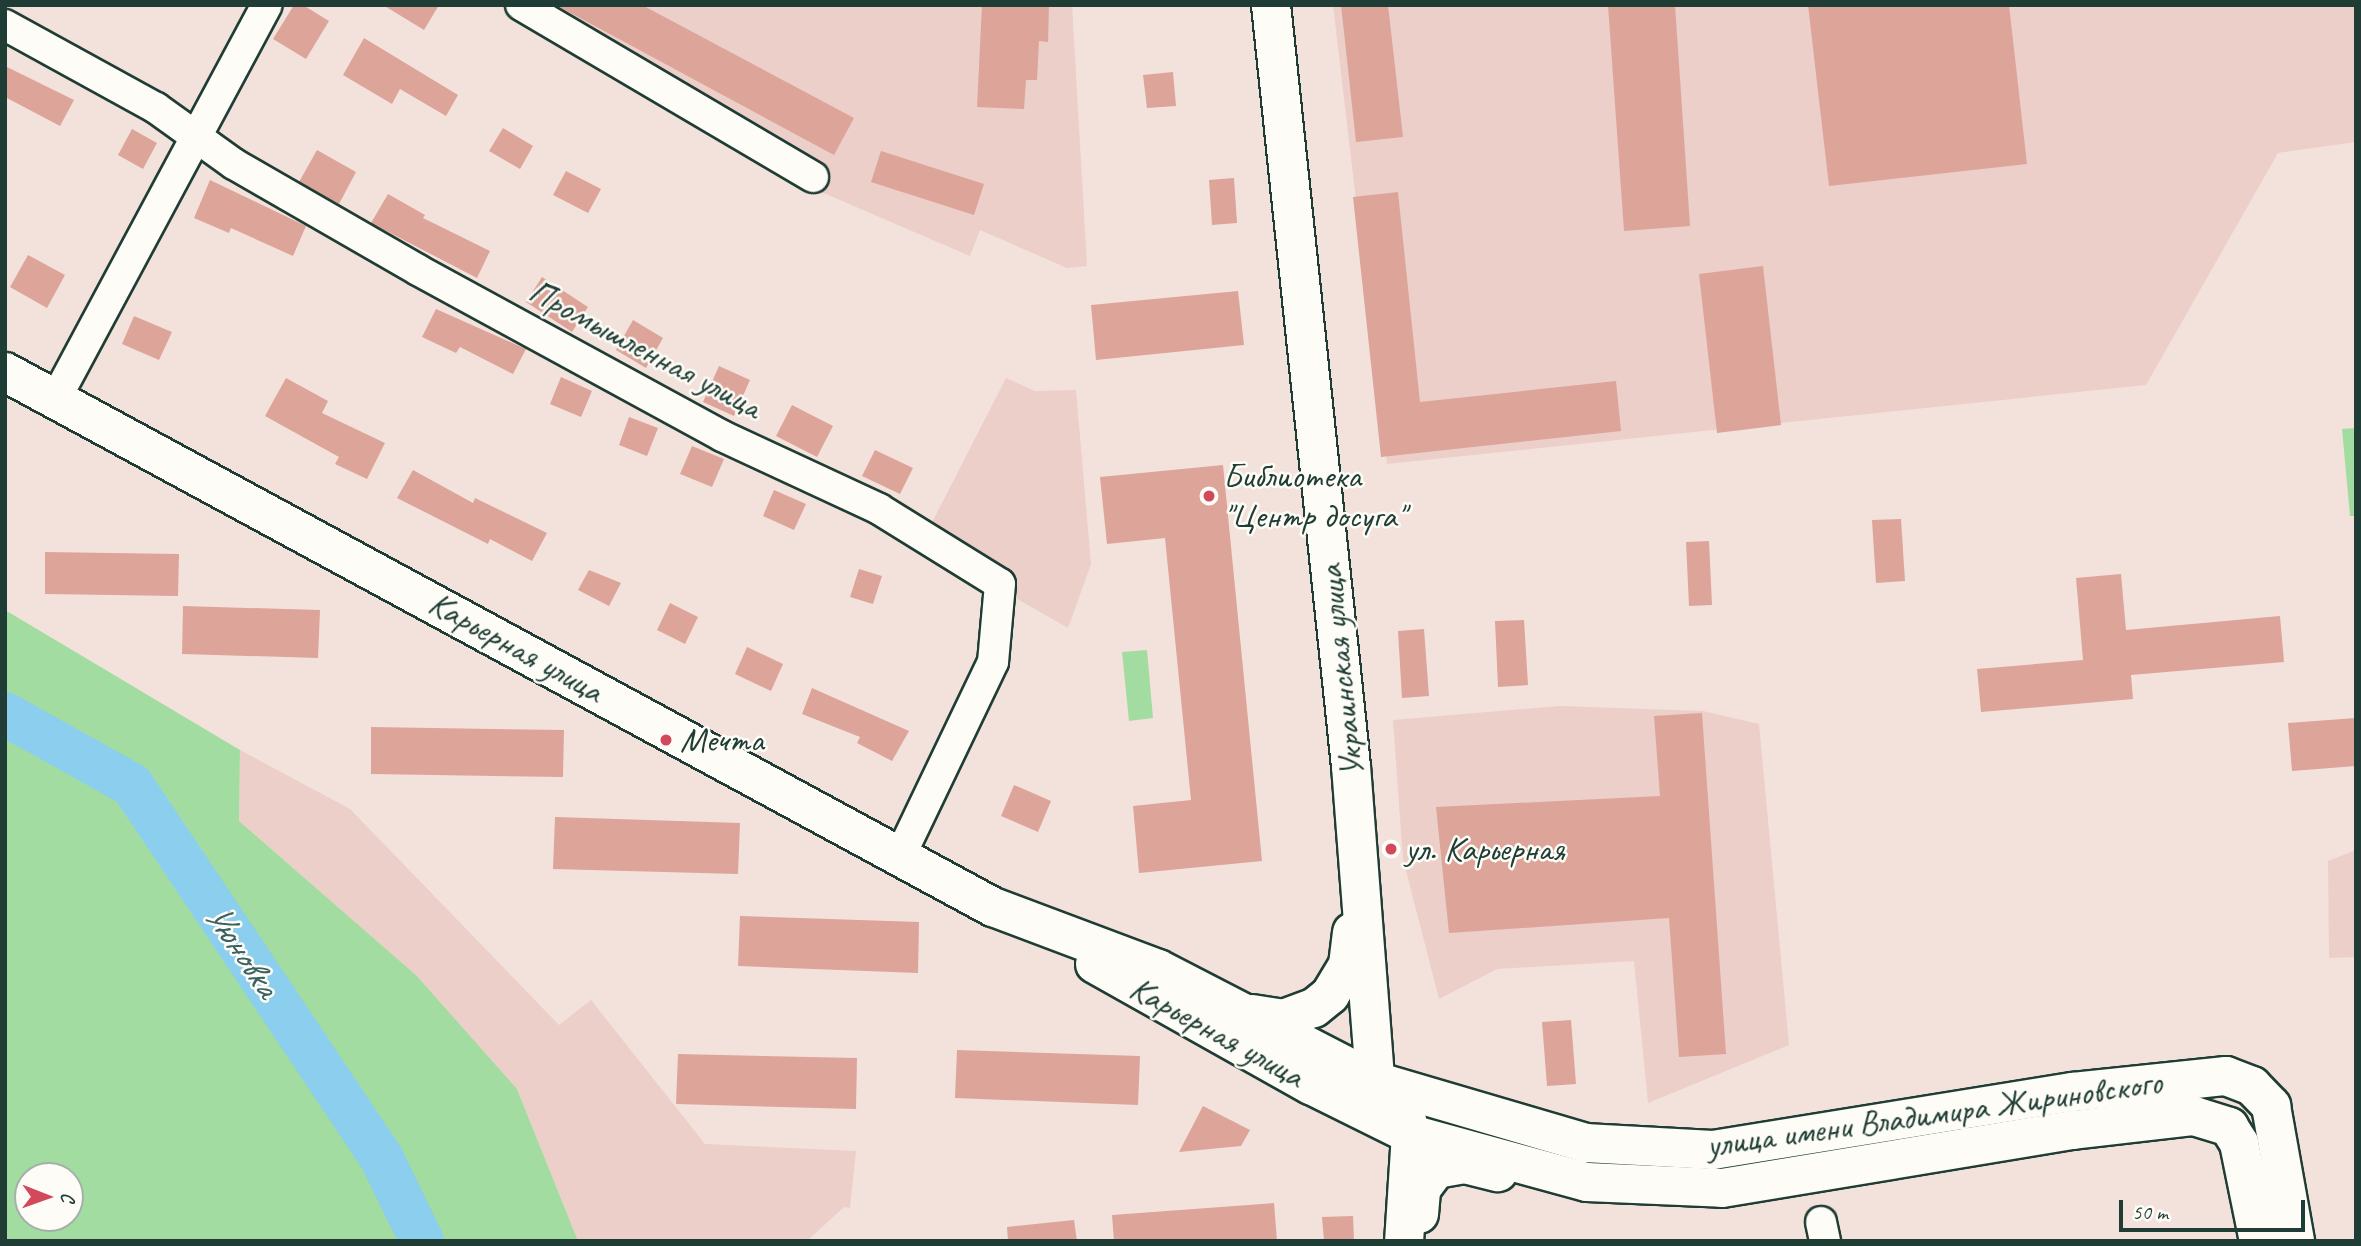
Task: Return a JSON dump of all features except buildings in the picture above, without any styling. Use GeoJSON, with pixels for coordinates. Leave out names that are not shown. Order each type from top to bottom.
{"type":"FeatureCollection","features":[{"type":"Feature","properties":{"kind":"main road","name":"Украинская улица"},"geometry":{"type":"LineString","coordinates":[[1271,5],[1350,766],[1375,1081]]}},
{"type":"Feature","properties":{"kind":"main road","name":"Карьерная улица"},"geometry":{"type":"LineString","coordinates":[[5,372],[1027,923],[1153,999],[1411,1134]]}},
{"type":"Feature","properties":{"kind":"main road"},"geometry":{"type":"LineString","coordinates":[[1239,1010],[1266,1018],[1299,1015],[1319,1004],[1341,980],[1352,946],[1347,838],[1350,766]]}},
{"type":"Feature","properties":{"kind":"main road","name":"Карьерная улица"},"geometry":{"type":"LineString","coordinates":[[1027,923],[1158,969],[1375,1081]]}},
{"type":"Feature","properties":{"kind":"main road","name":"улица имени Владимира Жириновского"},"geometry":{"type":"LineString","coordinates":[[1375,1081],[1585,1143],[1713,1150],[2073,1091],[2226,1076],[2252,1086],[2271,1106],[2295,1241]]}},
{"type":"Feature","properties":{"kind":"main road"},"geometry":{"type":"LineString","coordinates":[[1375,1081],[1384,1098],[1406,1117],[1411,1134],[1404,1241]]}},
{"type":"Feature","properties":{"kind":"main road","name":"улица имени Владимира Жириновского"},"geometry":{"type":"LineString","coordinates":[[1411,1134],[1587,1182],[1722,1188],[2073,1130],[2194,1116],[2229,1127],[2239,1143],[2259,1241]]}},
{"type":"Feature","properties":{"kind":"main road"},"geometry":{"type":"LineString","coordinates":[[1416,1241],[1421,1189],[1427,1176],[1450,1164],[1537,1181],[1587,1182]]}},
{"type":"Feature","properties":{"kind":"street"},"geometry":{"type":"LineString","coordinates":[[55,400],[267,5]]}},
{"type":"Feature","properties":{"kind":"street"},"geometry":{"type":"LineString","coordinates":[[521,5],[813,177]]}},
{"type":"Feature","properties":{"kind":"street","name":"Промышленная улица"},"geometry":{"type":"LineString","coordinates":[[5,25],[156,108],[234,164],[418,270],[722,436],[879,509],[1000,584],[993,662],[900,856]]}},
{"type":"Feature","properties":{"kind":"shaded area"},"geometry":{"type":"Polygon","coordinates":[[[501,5],[1072,5],[1087,266],[1067,268],[980,230],[970,256],[761,166],[501,5]]]}},
{"type":"Feature","properties":{"kind":"shaded area"},"geometry":{"type":"Polygon","coordinates":[[[1333,5],[2356,5],[2356,142],[2278,153],[2146,385],[1387,464],[1333,5]]]}},
{"type":"Feature","properties":{"kind":"shaded area"},"geometry":{"type":"Polygon","coordinates":[[[1006,378],[1035,391],[1076,390],[1091,564],[1068,628],[921,544],[1006,378]]]}},
{"type":"Feature","properties":{"kind":"shaded area"},"geometry":{"type":"Polygon","coordinates":[[[1560,706],[1703,711],[1759,724],[1789,1045],[1648,1103],[1634,961],[1497,969],[1439,999],[1403,859],[1393,720],[1560,706]]]}},
{"type":"Feature","properties":{"kind":"shaded area"},"geometry":{"type":"Polygon","coordinates":[[[240,750],[350,809],[559,1025],[591,1000],[705,1144],[856,1151],[850,1208],[844,1207],[807,1241],[578,1241],[517,1089],[417,976],[239,821],[240,750]]]}},
{"type":"Feature","properties":{"kind":"shaded area"},"geometry":{"type":"Polygon","coordinates":[[[2356,850],[2356,957],[2329,958],[2328,861],[2356,850]]]}},
{"type":"Feature","properties":{"kind":"green space"},"geometry":{"type":"Polygon","coordinates":[[[2356,428],[2356,516],[2350,516],[2342,429],[2356,428]]]}},
{"type":"Feature","properties":{"kind":"green space"},"geometry":{"type":"Polygon","coordinates":[[[5,610],[240,750],[239,821],[417,976],[517,1089],[578,1241],[5,1241],[5,610]]]}},
{"type":"Feature","properties":{"kind":"green space"},"geometry":{"type":"Polygon","coordinates":[[[1147,650],[1153,718],[1129,721],[1122,652],[1147,650]]]}},
{"type":"Feature","properties":{"kind":"waterway","name":"Уюновка"},"geometry":{"type":"LineString","coordinates":[[5,714],[132,785],[382,1159],[422,1241]]}},
{"type":"Feature","properties":{"kind":"place","name":"Библиотека \"Центр досуга\""},"geometry":{"type":"Point","coordinates":[1209,496]}},
{"type":"Feature","properties":{"kind":"place","name":"Мечта"},"geometry":{"type":"Point","coordinates":[666,740]}},
{"type":"Feature","properties":{"kind":"place","name":"ул. Карьерная"},"geometry":{"type":"Point","coordinates":[1391,849]}}]}
